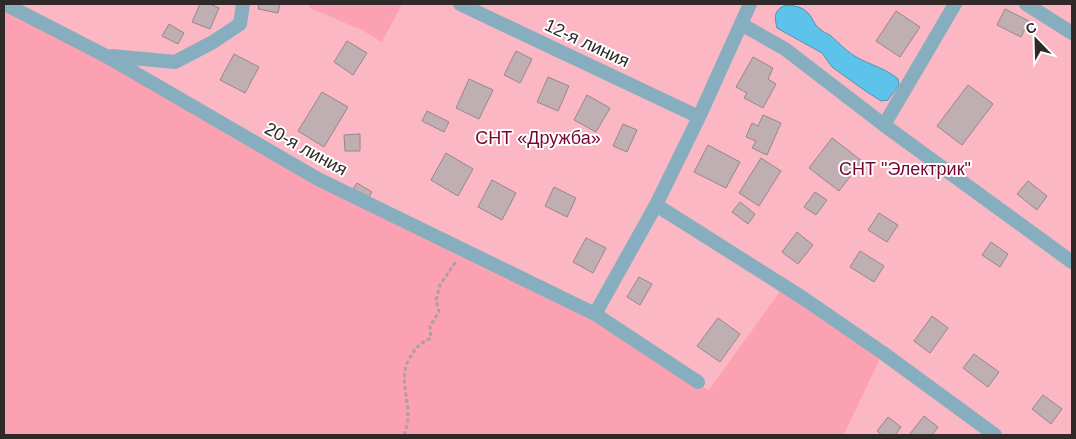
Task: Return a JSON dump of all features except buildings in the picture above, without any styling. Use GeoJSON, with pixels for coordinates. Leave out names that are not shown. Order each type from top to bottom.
{"type":"FeatureCollection","features":[{"type":"Feature","properties":{"kind":"street","name":"20-я линия"},"geometry":{"type":"LineString","coordinates":[[6,4],[106,56],[318,179],[594,314],[698,382]]}},
{"type":"Feature","properties":{"kind":"street"},"geometry":{"type":"LineString","coordinates":[[106,56],[175,62],[213,42],[240,24],[243,4]]}},
{"type":"Feature","properties":{"kind":"street","name":"12-я линия"},"geometry":{"type":"LineString","coordinates":[[460,4],[699,117]]}},
{"type":"Feature","properties":{"kind":"street"},"geometry":{"type":"LineString","coordinates":[[594,314],[656,205],[699,117],[750,4]]}},
{"type":"Feature","properties":{"kind":"street"},"geometry":{"type":"LineString","coordinates":[[884,125],[954,4]]}},
{"type":"Feature","properties":{"kind":"street"},"geometry":{"type":"LineString","coordinates":[[1026,4],[1072,33]]}},
{"type":"Feature","properties":{"kind":"street"},"geometry":{"type":"LineString","coordinates":[[741,24],[785,49],[884,125],[1072,262]]}},
{"type":"Feature","properties":{"kind":"street"},"geometry":{"type":"LineString","coordinates":[[656,205],[803,298],[883,353],[995,435]]}},
{"type":"Feature","properties":{"kind":"path"},"geometry":{"type":"LineString","coordinates":[[404,435],[408,427],[409,409],[404,376],[406,364],[415,348],[420,343],[431,338],[430,326],[439,312],[436,300],[440,285],[463,250]]}},
{"type":"Feature","properties":{"kind":"green space"},"geometry":{"type":"Polygon","coordinates":[[[6,4],[1072,4],[1072,435],[844,435],[883,353],[709,390],[698,382],[319,179],[6,4]]]}},
{"type":"Feature","properties":{"kind":"shaded area"},"geometry":{"type":"Polygon","coordinates":[[[4,4],[319,179],[591,312],[709,390],[784,286],[883,353],[844,435],[4,435],[4,4]]]}},
{"type":"Feature","properties":{"kind":"shaded area"},"geometry":{"type":"Polygon","coordinates":[[[307,4],[402,4],[382,42],[362,30],[312,9],[307,4]]]}},
{"type":"Feature","properties":{"kind":"water"},"geometry":{"type":"Polygon","coordinates":[[[788,5],[804,10],[818,28],[830,35],[852,54],[898,79],[899,85],[888,100],[881,101],[864,90],[832,67],[822,53],[777,28],[776,13],[783,6],[788,5]]]}},
{"type":"Feature","properties":{"kind":"park label","name":"СНТ «Дружба»"},"geometry":{"type":"Point","coordinates":[538,138]}},
{"type":"Feature","properties":{"kind":"park label","name":"СНТ \"Электрик\""},"geometry":{"type":"Point","coordinates":[905,169]}}]}
